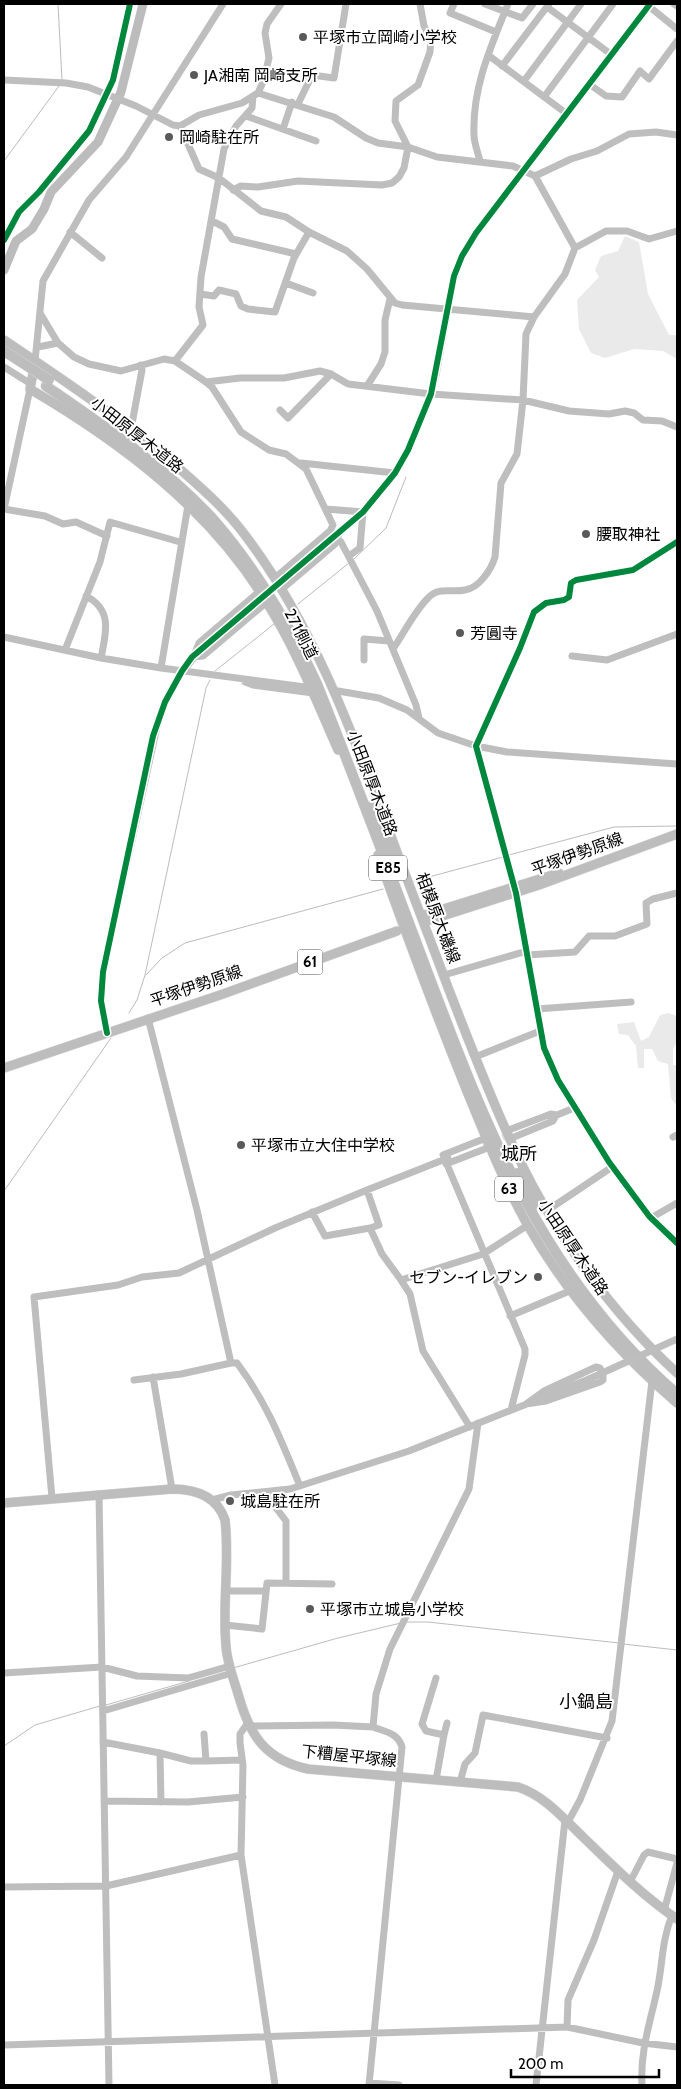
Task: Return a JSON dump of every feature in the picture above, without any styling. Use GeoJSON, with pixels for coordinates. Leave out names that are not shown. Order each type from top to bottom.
{"type":"FeatureCollection","features":[{"type":"Feature","properties":{"kind":"highway","name":"小田原厚木道路"},"geometry":{"type":"LineString","coordinates":[[5,345],[47,383],[165,473],[211,517],[263,583],[298,643],[317,684],[462,1063],[519,1192],[550,1244],[581,1290],[620,1337],[677,1394]]}},
{"type":"Feature","properties":{"kind":"highway","name":"小田原厚木道路"},"geometry":{"type":"LineString","coordinates":[[4,358],[47,383],[138,444],[194,492],[240,541],[287,609],[327,689],[468,1060],[508,1154],[540,1215],[587,1287],[625,1333],[677,1385]]}},
{"type":"Feature","properties":{"kind":"main road","name":"63"},"geometry":{"type":"LineString","coordinates":[[5,345],[35,361]]}},
{"type":"Feature","properties":{"kind":"main road"},"geometry":{"type":"LineString","coordinates":[[31,386],[35,361]]}},
{"type":"Feature","properties":{"kind":"main road","name":"相模原大磯線"},"geometry":{"type":"LineString","coordinates":[[35,361],[131,429],[213,498],[282,580],[337,693],[421,916],[428,924],[444,975],[475,1057],[509,1135],[563,1235],[615,1307],[677,1373]]}},
{"type":"Feature","properties":{"kind":"main road","name":"271側道"},"geometry":{"type":"LineString","coordinates":[[31,386],[88,424],[147,469],[216,533],[260,599],[313,693],[341,757],[402,923]]}},
{"type":"Feature","properties":{"kind":"main road","name":"平塚伊勢原線"},"geometry":{"type":"LineString","coordinates":[[515,889],[546,876],[581,869],[677,834]]}},
{"type":"Feature","properties":{"kind":"main road"},"geometry":{"type":"LineString","coordinates":[[421,916],[515,889]]}},
{"type":"Feature","properties":{"kind":"main road"},"geometry":{"type":"LineString","coordinates":[[428,924],[508,901],[515,889]]}},
{"type":"Feature","properties":{"kind":"main road","name":"63"},"geometry":{"type":"LineString","coordinates":[[402,923],[486,1143],[528,1225],[596,1322],[632,1362],[677,1403]]}},
{"type":"Feature","properties":{"kind":"main road"},"geometry":{"type":"LineString","coordinates":[[223,994],[260,974],[402,923]]}},
{"type":"Feature","properties":{"kind":"main road","name":"平塚伊勢原線"},"geometry":{"type":"LineString","coordinates":[[4,1068],[223,994],[397,931]]}},
{"type":"Feature","properties":{"kind":"main road"},"geometry":{"type":"LineString","coordinates":[[223,994],[264,984],[407,934]]}},
{"type":"Feature","properties":{"kind":"main road"},"geometry":{"type":"LineString","coordinates":[[4,1503],[172,1489],[192,1490],[212,1500]]}},
{"type":"Feature","properties":{"kind":"main road","name":"下糟屋平塚線"},"geometry":{"type":"LineString","coordinates":[[212,1500],[218,1506],[225,1520],[225,1625],[231,1669],[248,1725],[261,1744],[294,1766],[518,1787],[531,1791],[552,1806],[630,1882],[671,1915]]}},
{"type":"Feature","properties":{"kind":"street"},"geometry":{"type":"LineString","coordinates":[[35,361],[38,347],[43,282],[89,200],[126,158],[223,4]]}},
{"type":"Feature","properties":{"kind":"street"},"geometry":{"type":"LineString","coordinates":[[175,361],[203,326],[199,307],[200,294],[219,178],[228,138],[252,108],[269,58],[265,33],[267,24],[281,4]]}},
{"type":"Feature","properties":{"kind":"street"},"geometry":{"type":"LineString","coordinates":[[282,129],[312,76],[334,78],[346,4]]}},
{"type":"Feature","properties":{"kind":"street"},"geometry":{"type":"LineString","coordinates":[[233,190],[240,186],[258,187],[298,181],[382,185],[392,183],[399,178],[404,168],[408,147],[396,121],[396,101],[418,85],[430,52],[431,39],[424,26],[420,4]]}},
{"type":"Feature","properties":{"kind":"street"},"geometry":{"type":"LineString","coordinates":[[454,4],[450,14],[496,32]]}},
{"type":"Feature","properties":{"kind":"street"},"geometry":{"type":"LineString","coordinates":[[485,4],[522,18],[533,4]]}},
{"type":"Feature","properties":{"kind":"street"},"geometry":{"type":"LineString","coordinates":[[480,161],[474,135],[477,92],[496,32],[508,4]]}},
{"type":"Feature","properties":{"kind":"street"},"geometry":{"type":"LineString","coordinates":[[524,81],[581,4]]}},
{"type":"Feature","properties":{"kind":"street"},"geometry":{"type":"LineString","coordinates":[[544,97],[613,4]]}},
{"type":"Feature","properties":{"kind":"street"},"geometry":{"type":"LineString","coordinates":[[282,580],[363,512],[395,473],[408,450],[431,394],[454,276],[462,256],[524,169],[612,55],[648,4],[677,29]]}},
{"type":"Feature","properties":{"kind":"street"},"geometry":{"type":"LineString","coordinates":[[502,66],[548,5],[567,22],[612,55]]}},
{"type":"Feature","properties":{"kind":"street"},"geometry":{"type":"LineString","coordinates":[[590,84],[606,96],[622,97],[640,71],[649,78],[677,41]]}},
{"type":"Feature","properties":{"kind":"street"},"geometry":{"type":"LineString","coordinates":[[488,56],[566,114]]}},
{"type":"Feature","properties":{"kind":"street"},"geometry":{"type":"LineString","coordinates":[[4,80],[66,83],[106,94],[180,126],[199,169],[219,178],[261,211],[286,217],[309,232],[346,251],[367,269],[390,299],[402,305],[534,317]]}},
{"type":"Feature","properties":{"kind":"street"},"geometry":{"type":"LineString","coordinates":[[180,126],[199,115],[242,103],[256,94],[295,103],[342,121],[366,138],[378,142],[408,147],[437,157],[480,161],[524,169],[535,176],[575,248]]}},
{"type":"Feature","properties":{"kind":"street"},"geometry":{"type":"LineString","coordinates":[[246,116],[316,141]]}},
{"type":"Feature","properties":{"kind":"street"},"geometry":{"type":"LineString","coordinates":[[535,176],[571,159],[597,151],[629,134],[656,132],[677,135]]}},
{"type":"Feature","properties":{"kind":"street"},"geometry":{"type":"LineString","coordinates":[[212,221],[224,227],[232,239],[296,254]]}},
{"type":"Feature","properties":{"kind":"street"},"geometry":{"type":"LineString","coordinates":[[393,649],[428,598],[444,590],[465,590],[473,586],[492,567],[495,557],[501,483],[517,454],[523,400],[525,342],[534,317],[565,274],[575,248],[606,230],[627,231],[649,239],[677,231]]}},
{"type":"Feature","properties":{"kind":"street"},"geometry":{"type":"LineString","coordinates":[[70,232],[102,258]]}},
{"type":"Feature","properties":{"kind":"street"},"geometry":{"type":"LineString","coordinates":[[200,294],[214,296],[218,290],[224,291],[236,294],[240,306],[248,309],[275,312],[296,254],[309,232]]}},
{"type":"Feature","properties":{"kind":"street"},"geometry":{"type":"LineString","coordinates":[[286,283],[313,293]]}},
{"type":"Feature","properties":{"kind":"street"},"geometry":{"type":"LineString","coordinates":[[367,386],[381,364],[390,299]]}},
{"type":"Feature","properties":{"kind":"street"},"geometry":{"type":"LineString","coordinates":[[40,313],[58,344],[74,357],[112,370],[129,370],[164,359],[175,361],[212,387],[241,432],[255,443],[269,450],[286,454],[306,469],[333,525],[330,531],[282,580]]}},
{"type":"Feature","properties":{"kind":"street"},"geometry":{"type":"LineString","coordinates":[[38,347],[58,344]]}},
{"type":"Feature","properties":{"kind":"street"},"geometry":{"type":"LineString","coordinates":[[131,429],[142,370],[141,365]]}},
{"type":"Feature","properties":{"kind":"street"},"geometry":{"type":"LineString","coordinates":[[4,367],[31,386],[4,509],[45,516],[64,524],[76,522],[107,536]]}},
{"type":"Feature","properties":{"kind":"street"},"geometry":{"type":"LineString","coordinates":[[206,382],[240,378],[284,378],[320,371],[331,374],[348,384],[431,394],[523,400],[569,411],[608,414],[634,413],[644,420],[662,422],[677,427]]}},
{"type":"Feature","properties":{"kind":"street"},"geometry":{"type":"LineString","coordinates":[[280,410],[288,418],[331,374]]}},
{"type":"Feature","properties":{"kind":"street"},"geometry":{"type":"LineString","coordinates":[[298,463],[395,473]]}},
{"type":"Feature","properties":{"kind":"street"},"geometry":{"type":"LineString","coordinates":[[161,668],[180,542],[188,505]]}},
{"type":"Feature","properties":{"kind":"street"},"geometry":{"type":"LineString","coordinates":[[326,509],[363,512]]}},
{"type":"Feature","properties":{"kind":"street"},"geometry":{"type":"LineString","coordinates":[[351,560],[360,548],[363,512]]}},
{"type":"Feature","properties":{"kind":"street"},"geometry":{"type":"LineString","coordinates":[[65,650],[100,562],[110,522],[180,542]]}},
{"type":"Feature","properties":{"kind":"street"},"geometry":{"type":"LineString","coordinates":[[342,542],[393,649],[416,705],[419,718]]}},
{"type":"Feature","properties":{"kind":"street"},"geometry":{"type":"LineString","coordinates":[[677,542],[633,570],[571,582],[569,597],[564,600],[546,603],[534,612],[523,642],[476,746],[515,889],[544,1048],[574,1108],[612,1167],[651,1218],[677,1242]]}},
{"type":"Feature","properties":{"kind":"street"},"geometry":{"type":"LineString","coordinates":[[86,596],[98,602],[106,620],[101,658]]}},
{"type":"Feature","properties":{"kind":"street"},"geometry":{"type":"LineString","coordinates":[[192,657],[203,656],[260,599]]}},
{"type":"Feature","properties":{"kind":"street"},"geometry":{"type":"LineString","coordinates":[[106,1033],[102,1018],[102,987],[153,736],[165,702],[199,643],[260,599]]}},
{"type":"Feature","properties":{"kind":"street"},"geometry":{"type":"LineString","coordinates":[[572,656],[607,660],[677,634]]}},
{"type":"Feature","properties":{"kind":"street"},"geometry":{"type":"LineString","coordinates":[[4,637],[101,658],[182,672],[305,687]]}},
{"type":"Feature","properties":{"kind":"street"},"geometry":{"type":"LineString","coordinates":[[364,660],[364,639],[389,641]]}},
{"type":"Feature","properties":{"kind":"street"},"geometry":{"type":"LineString","coordinates":[[234,678],[253,685],[313,693]]}},
{"type":"Feature","properties":{"kind":"street"},"geometry":{"type":"LineString","coordinates":[[337,693],[380,704],[388,702],[419,718],[438,733],[476,746],[522,754],[677,764]]}},
{"type":"Feature","properties":{"kind":"street"},"geometry":{"type":"LineString","coordinates":[[444,975],[527,953],[575,952],[589,936],[615,936],[647,924],[646,903],[653,899],[677,893]]}},
{"type":"Feature","properties":{"kind":"street"},"geometry":{"type":"LineString","coordinates":[[537,1009],[631,1002]]}},
{"type":"Feature","properties":{"kind":"street"},"geometry":{"type":"LineString","coordinates":[[148,1018],[209,1258],[231,1363]]}},
{"type":"Feature","properties":{"kind":"street"},"geometry":{"type":"LineString","coordinates":[[475,1057],[540,1031]]}},
{"type":"Feature","properties":{"kind":"street"},"geometry":{"type":"LineString","coordinates":[[509,1135],[551,1114],[556,1115],[574,1108]]}},
{"type":"Feature","properties":{"kind":"street"},"geometry":{"type":"LineString","coordinates":[[52,1498],[34,1297],[118,1285],[142,1277],[179,1273],[312,1212],[486,1143]]}},
{"type":"Feature","properties":{"kind":"street"},"geometry":{"type":"LineString","coordinates":[[445,1160],[483,1254],[525,1349],[511,1410]]}},
{"type":"Feature","properties":{"kind":"street"},"geometry":{"type":"LineString","coordinates":[[548,1210],[612,1167]]}},
{"type":"Feature","properties":{"kind":"street"},"geometry":{"type":"LineString","coordinates":[[312,1212],[325,1236],[379,1225],[367,1190]]}},
{"type":"Feature","properties":{"kind":"street"},"geometry":{"type":"LineString","coordinates":[[651,1218],[677,1203]]}},
{"type":"Feature","properties":{"kind":"street"},"geometry":{"type":"LineString","coordinates":[[401,1280],[483,1254],[528,1225]]}},
{"type":"Feature","properties":{"kind":"street"},"geometry":{"type":"LineString","coordinates":[[370,1228],[382,1254],[410,1294],[423,1351],[470,1427]]}},
{"type":"Feature","properties":{"kind":"street"},"geometry":{"type":"LineString","coordinates":[[510,1316],[572,1290]]}},
{"type":"Feature","properties":{"kind":"street"},"geometry":{"type":"LineString","coordinates":[[212,1500],[231,1495],[300,1486],[423,1447],[590,1379],[677,1340]]}},
{"type":"Feature","properties":{"kind":"street"},"geometry":{"type":"LineString","coordinates":[[603,1374],[632,1362]]}},
{"type":"Feature","properties":{"kind":"street"},"geometry":{"type":"LineString","coordinates":[[134,1380],[180,1374],[237,1363],[254,1385],[270,1412],[300,1486]]}},
{"type":"Feature","properties":{"kind":"street"},"geometry":{"type":"LineString","coordinates":[[596,1367],[600,1368],[603,1374],[603,1380],[600,1382],[546,1401],[526,1404],[544,1391],[596,1367]]}},
{"type":"Feature","properties":{"kind":"street"},"geometry":{"type":"LineString","coordinates":[[153,1378],[172,1489]]}},
{"type":"Feature","properties":{"kind":"street"},"geometry":{"type":"LineString","coordinates":[[536,2085],[541,2027],[566,1821],[580,1800],[612,1722],[652,1381]]}},
{"type":"Feature","properties":{"kind":"street"},"geometry":{"type":"LineString","coordinates":[[373,1727],[376,1694],[390,1649],[469,1489],[478,1423]]}},
{"type":"Feature","properties":{"kind":"street"},"geometry":{"type":"LineString","coordinates":[[264,1492],[286,1521],[286,1584]]}},
{"type":"Feature","properties":{"kind":"street"},"geometry":{"type":"LineString","coordinates":[[99,1494],[109,2085]]}},
{"type":"Feature","properties":{"kind":"street"},"geometry":{"type":"LineString","coordinates":[[225,1625],[262,1629],[267,1583],[332,1584]]}},
{"type":"Feature","properties":{"kind":"street"},"geometry":{"type":"LineString","coordinates":[[225,1591],[266,1591]]}},
{"type":"Feature","properties":{"kind":"street"},"geometry":{"type":"LineString","coordinates":[[4,1673],[102,1667],[137,1676],[188,1678],[231,1669]]}},
{"type":"Feature","properties":{"kind":"street"},"geometry":{"type":"LineString","coordinates":[[103,1710],[231,1669]]}},
{"type":"Feature","properties":{"kind":"street"},"geometry":{"type":"LineString","coordinates":[[436,1678],[422,1726],[426,1731],[444,1736]]}},
{"type":"Feature","properties":{"kind":"street"},"geometry":{"type":"LineString","coordinates":[[460,1782],[465,1764],[475,1753],[483,1715],[607,1738]]}},
{"type":"Feature","properties":{"kind":"street"},"geometry":{"type":"LineString","coordinates":[[436,1780],[447,1722]]}},
{"type":"Feature","properties":{"kind":"street"},"geometry":{"type":"LineString","coordinates":[[275,2085],[241,1855],[243,1797],[240,1734],[248,1725],[373,1727],[388,1732],[400,1740],[402,1747],[401,1777],[372,2034],[369,2084],[399,2085]]}},
{"type":"Feature","properties":{"kind":"street"},"geometry":{"type":"LineString","coordinates":[[204,1734],[206,1761]]}},
{"type":"Feature","properties":{"kind":"street"},"geometry":{"type":"LineString","coordinates":[[104,1742],[191,1761],[242,1760]]}},
{"type":"Feature","properties":{"kind":"street"},"geometry":{"type":"LineString","coordinates":[[160,1753],[161,1802]]}},
{"type":"Feature","properties":{"kind":"street"},"geometry":{"type":"LineString","coordinates":[[104,1801],[161,1802],[243,1797]]}},
{"type":"Feature","properties":{"kind":"street"},"geometry":{"type":"LineString","coordinates":[[630,1882],[644,1855],[648,1852],[677,1859]]}},
{"type":"Feature","properties":{"kind":"street"},"geometry":{"type":"LineString","coordinates":[[4,1887],[106,1886],[241,1855]]}},
{"type":"Feature","properties":{"kind":"street"},"geometry":{"type":"LineString","coordinates":[[642,2085],[643,2043],[657,1988],[662,1947],[671,1915],[677,1863]]}},
{"type":"Feature","properties":{"kind":"street"},"geometry":{"type":"LineString","coordinates":[[567,2027],[568,2000],[594,1940],[618,1871]]}},
{"type":"Feature","properties":{"kind":"street"},"geometry":{"type":"LineString","coordinates":[[4,2045],[567,2027],[643,2043],[677,2047]]}},
{"type":"Feature","properties":{"kind":"shaded area"},"geometry":{"type":"Polygon","coordinates":[[[625,236],[639,242],[648,294],[669,335],[677,335],[677,359],[663,351],[634,349],[605,358],[591,353],[579,329],[577,300],[599,277],[595,270],[601,256],[618,251],[625,236]]]}},
{"type":"Feature","properties":{"kind":"shaded area"},"geometry":{"type":"Polygon","coordinates":[[[668,1013],[677,1016],[677,1041],[673,1049],[673,1065],[677,1065],[677,1103],[675,1104],[671,1098],[668,1064],[658,1061],[652,1049],[644,1049],[644,1068],[638,1068],[636,1046],[628,1035],[619,1034],[617,1024],[634,1022],[641,1041],[649,1037],[660,1015],[668,1013]]]}},
{"type":"Feature","properties":{"kind":"waterway"},"geometry":{"type":"LineString","coordinates":[[58,4],[62,80]]}},
{"type":"Feature","properties":{"kind":"waterway"},"geometry":{"type":"LineString","coordinates":[[4,270],[16,241],[32,229],[44,209],[51,192],[98,142],[121,92],[143,4]]}},
{"type":"Feature","properties":{"kind":"waterway"},"geometry":{"type":"LineString","coordinates":[[4,161],[59,86]]}},
{"type":"Feature","properties":{"kind":"waterway"},"geometry":{"type":"LineString","coordinates":[[354,559],[386,528],[406,477]]}},
{"type":"Feature","properties":{"kind":"waterway"},"geometry":{"type":"LineString","coordinates":[[298,604],[349,563]]}},
{"type":"Feature","properties":{"kind":"waterway"},"geometry":{"type":"LineString","coordinates":[[215,671],[274,624]]}},
{"type":"Feature","properties":{"kind":"waterway"},"geometry":{"type":"LineString","coordinates":[[129,1013],[137,1000],[145,975],[206,688],[210,680]]}},
{"type":"Feature","properties":{"kind":"waterway"},"geometry":{"type":"LineString","coordinates":[[509,855],[614,827],[677,826]]}},
{"type":"Feature","properties":{"kind":"waterway"},"geometry":{"type":"LineString","coordinates":[[414,881],[503,857]]}},
{"type":"Feature","properties":{"kind":"waterway"},"geometry":{"type":"LineString","coordinates":[[146,975],[162,958],[185,943],[383,889]]}},
{"type":"Feature","properties":{"kind":"waterway"},"geometry":{"type":"LineString","coordinates":[[4,1191],[111,1038]]}},
{"type":"Feature","properties":{"kind":"waterway"},"geometry":{"type":"LineString","coordinates":[[407,1622],[428,1622],[619,1643]]}},
{"type":"Feature","properties":{"kind":"waterway"},"geometry":{"type":"LineString","coordinates":[[233,1668],[338,1638],[401,1623]]}},
{"type":"Feature","properties":{"kind":"waterway"},"geometry":{"type":"LineString","coordinates":[[623,1644],[677,1650]]}},
{"type":"Feature","properties":{"kind":"waterway"},"geometry":{"type":"LineString","coordinates":[[106,1705],[189,1681]]}},
{"type":"Feature","properties":{"kind":"waterway"},"geometry":{"type":"LineString","coordinates":[[4,1746],[35,1725],[100,1706]]}},
{"type":"Feature","properties":{"kind":"tunnel"},"geometry":{"type":"LineString","coordinates":[[265,595],[286,577]]}},
{"type":"Feature","properties":{"kind":"tunnel"},"geometry":{"type":"LineString","coordinates":[[483,1145],[511,1134]]}},
{"type":"Feature","properties":{"kind":"cycle path"},"geometry":{"type":"LineString","coordinates":[[4,240],[19,212],[39,192],[89,131],[113,80],[130,4]]}},
{"type":"Feature","properties":{"kind":"cycle path"},"geometry":{"type":"LineString","coordinates":[[107,1033],[101,1001],[103,972],[153,736],[165,702],[192,657],[363,512],[395,473],[408,450],[431,394],[454,276],[462,256],[476,233],[650,4]]}},
{"type":"Feature","properties":{"kind":"cycle path"},"geometry":{"type":"LineString","coordinates":[[677,542],[633,570],[576,580],[571,583],[569,597],[564,600],[546,603],[534,612],[476,746],[516,893],[544,1048],[558,1080],[609,1162],[649,1216],[677,1243]]}},
{"type":"Feature","properties":{"kind":"place","name":"平塚市立岡崎小学校"},"geometry":{"type":"Point","coordinates":[303,37]}},
{"type":"Feature","properties":{"kind":"place","name":"JA湘南 岡崎支所"},"geometry":{"type":"Point","coordinates":[194,75]}},
{"type":"Feature","properties":{"kind":"place","name":"岡崎駐在所"},"geometry":{"type":"Point","coordinates":[169,137]}},
{"type":"Feature","properties":{"kind":"place","name":"腰取神社"},"geometry":{"type":"Point","coordinates":[586,534]}},
{"type":"Feature","properties":{"kind":"place","name":"芳圓寺"},"geometry":{"type":"Point","coordinates":[460,633]}},
{"type":"Feature","properties":{"kind":"place","name":"平塚市立大住中学校"},"geometry":{"type":"Point","coordinates":[241,1145]}},
{"type":"Feature","properties":{"kind":"place","name":"セブン-イレブン"},"geometry":{"type":"Point","coordinates":[538,1277]}},
{"type":"Feature","properties":{"kind":"place","name":"城島駐在所"},"geometry":{"type":"Point","coordinates":[230,1501]}},
{"type":"Feature","properties":{"kind":"place","name":"平塚市立城島小学校"},"geometry":{"type":"Point","coordinates":[310,1609]}},
{"type":"Feature","properties":{"kind":"district","name":"城所"},"geometry":{"type":"Point","coordinates":[519,1154]}},
{"type":"Feature","properties":{"kind":"district","name":"小鍋島"},"geometry":{"type":"Point","coordinates":[586,1702]}}]}
